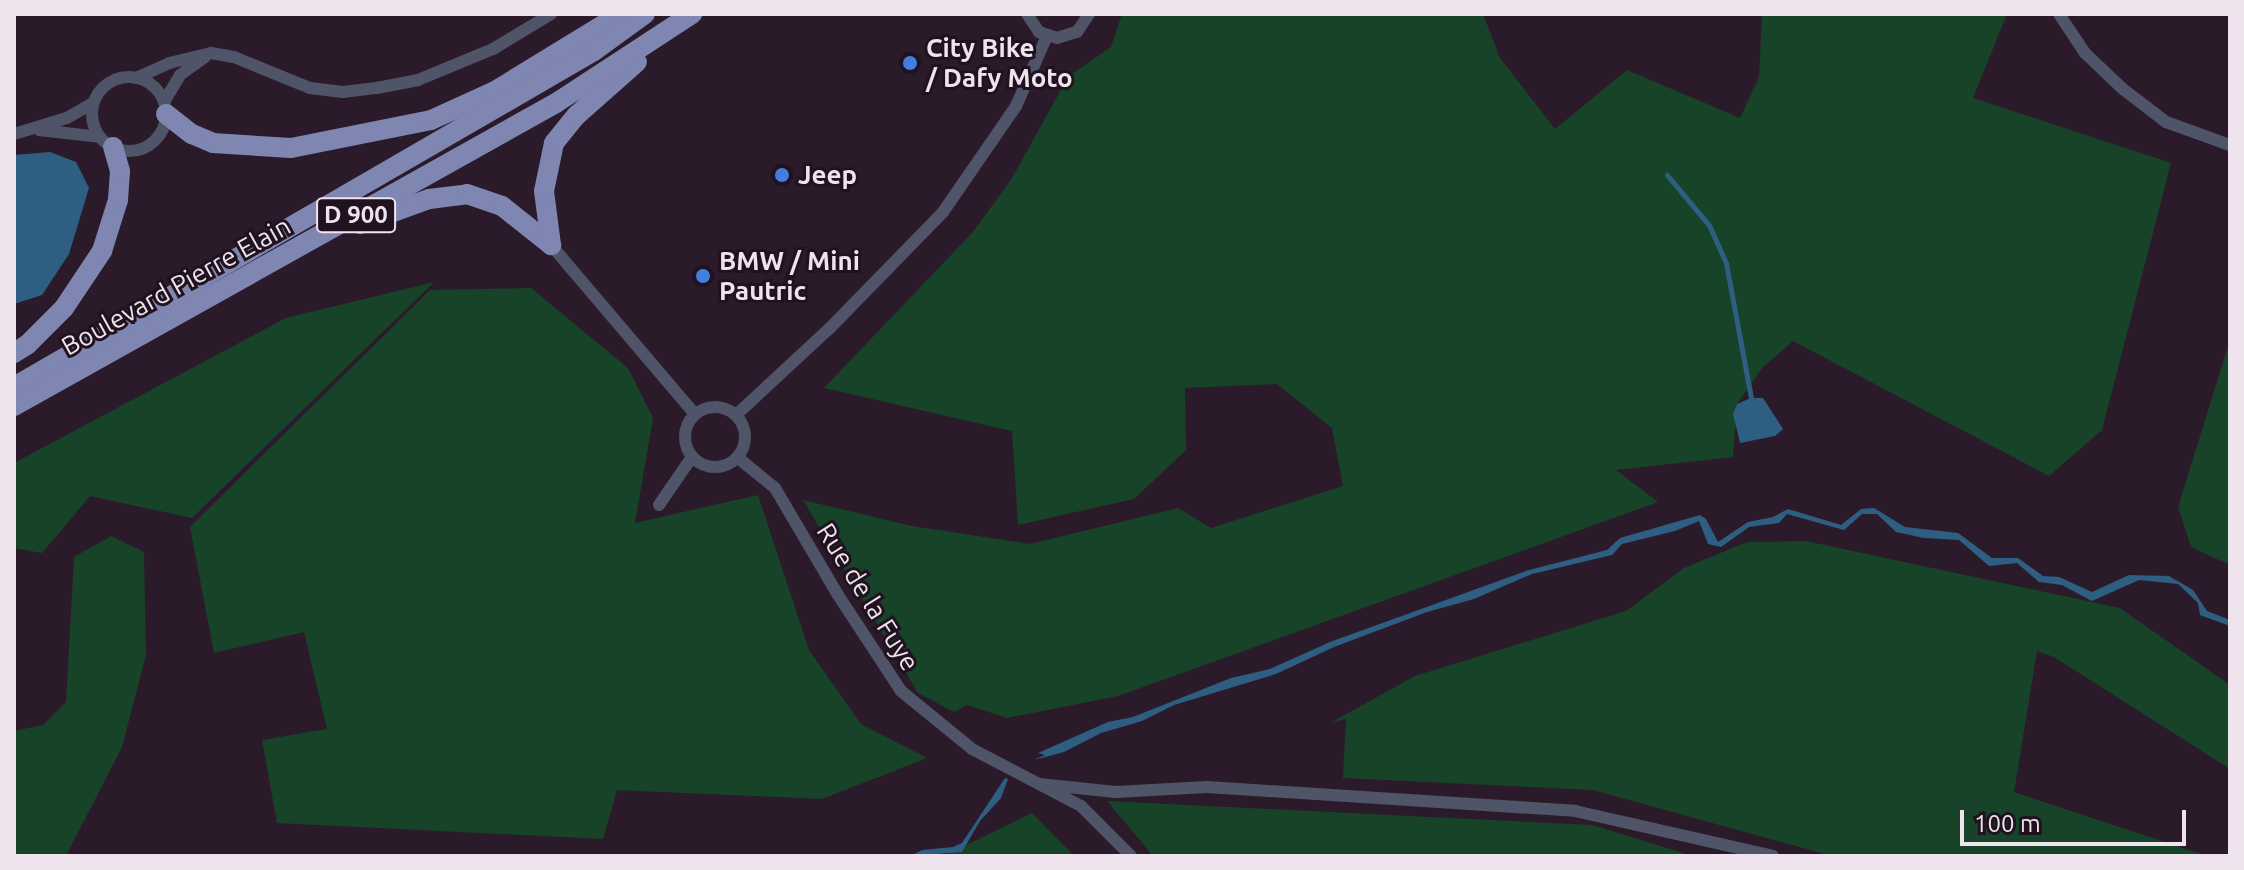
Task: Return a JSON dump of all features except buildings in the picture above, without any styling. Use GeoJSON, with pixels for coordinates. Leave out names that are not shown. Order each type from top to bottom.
{"type":"FeatureCollection","features":[{"type":"Feature","properties":{"kind":"main road"},"geometry":{"type":"LineString","coordinates":[[165,108],[192,134],[213,143],[291,148],[431,120],[495,91],[621,14]]}},
{"type":"Feature","properties":{"kind":"main road","name":"Boulevard Pierre Elain"},"geometry":{"type":"LineString","coordinates":[[14,387],[594,51],[645,14]]}},
{"type":"Feature","properties":{"kind":"main road"},"geometry":{"type":"LineString","coordinates":[[551,245],[544,191],[554,143],[577,115],[692,14]]}},
{"type":"Feature","properties":{"kind":"main road","name":"Boulevard Pierre Elain"},"geometry":{"type":"LineString","coordinates":[[14,406],[556,103],[692,14]]}},
{"type":"Feature","properties":{"kind":"main road"},"geometry":{"type":"LineString","coordinates":[[14,353],[27,345],[64,308],[102,251],[118,200],[120,171],[106,142]]}},
{"type":"Feature","properties":{"kind":"main road"},"geometry":{"type":"LineString","coordinates":[[304,244],[429,199],[467,194],[502,206],[551,245]]}},
{"type":"Feature","properties":{"kind":"street"},"geometry":{"type":"LineString","coordinates":[[106,142],[92,115],[93,103],[105,85],[114,80],[136,78],[169,63],[211,53],[234,57],[310,88],[343,92],[377,88],[418,80],[493,49],[551,14]]}},
{"type":"Feature","properties":{"kind":"street"},"geometry":{"type":"LineString","coordinates":[[1027,14],[1032,26],[1047,36],[1057,38],[1077,32],[1089,14]]}},
{"type":"Feature","properties":{"kind":"street"},"geometry":{"type":"LineString","coordinates":[[2059,14],[2085,53],[2123,89],[2166,122],[2230,145]]}},
{"type":"Feature","properties":{"kind":"street"},"geometry":{"type":"LineString","coordinates":[[736,415],[829,329],[943,212],[1016,106],[1047,36]]}},
{"type":"Feature","properties":{"kind":"street"},"geometry":{"type":"LineString","coordinates":[[36,130],[106,142],[123,150],[144,147],[159,134],[165,108],[180,75],[211,53]]}},
{"type":"Feature","properties":{"kind":"street"},"geometry":{"type":"LineString","coordinates":[[136,78],[153,86],[165,108]]}},
{"type":"Feature","properties":{"kind":"street"},"geometry":{"type":"LineString","coordinates":[[14,134],[36,130],[93,103]]}},
{"type":"Feature","properties":{"kind":"street"},"geometry":{"type":"LineString","coordinates":[[551,245],[695,414]]}},
{"type":"Feature","properties":{"kind":"street"},"geometry":{"type":"LineString","coordinates":[[720,407],[736,415],[745,432],[737,457],[720,467],[710,467],[692,457],[685,440],[689,421],[695,414],[702,409],[720,407]]}},
{"type":"Feature","properties":{"kind":"street"},"geometry":{"type":"LineString","coordinates":[[659,505],[692,457]]}},
{"type":"Feature","properties":{"kind":"street","name":"Rue de la Fuye"},"geometry":{"type":"LineString","coordinates":[[737,457],[775,488],[838,595],[901,691],[972,749],[1081,806],[1131,856]]}},
{"type":"Feature","properties":{"kind":"street"},"geometry":{"type":"LineString","coordinates":[[1039,784],[1116,792],[1207,787],[1575,811],[1773,856]]}},
{"type":"Feature","properties":{"kind":"green space"},"geometry":{"type":"Polygon","coordinates":[[[1122,14],[1483,14],[1500,58],[1555,129],[1627,70],[1740,118],[1759,77],[1762,14],[2007,14],[1973,98],[2171,163],[2102,430],[2049,476],[1793,341],[1763,367],[1737,404],[1733,457],[1616,470],[1658,502],[1118,696],[1007,718],[967,705],[954,712],[918,693],[803,500],[912,526],[1030,544],[1178,508],[1211,528],[1343,486],[1332,428],[1277,384],[1185,388],[1186,450],[1134,499],[1018,525],[1012,431],[824,388],[973,232],[1012,178],[1068,77],[1111,47],[1122,14]]]}},
{"type":"Feature","properties":{"kind":"green space"},"geometry":{"type":"Polygon","coordinates":[[[434,282],[192,518],[90,496],[42,553],[14,548],[14,463],[286,318],[434,282]]]}},
{"type":"Feature","properties":{"kind":"green space"},"geometry":{"type":"Polygon","coordinates":[[[531,288],[628,368],[653,418],[635,523],[758,495],[809,650],[861,724],[927,758],[822,799],[617,790],[603,839],[277,823],[262,740],[327,729],[304,632],[214,653],[190,527],[430,290],[531,288]]]}},
{"type":"Feature","properties":{"kind":"green space"},"geometry":{"type":"Polygon","coordinates":[[[2230,340],[2230,565],[2191,547],[2178,507],[2230,340]]]}},
{"type":"Feature","properties":{"kind":"green space"},"geometry":{"type":"Polygon","coordinates":[[[111,536],[144,552],[146,655],[122,747],[66,856],[14,856],[14,731],[43,725],[66,702],[74,557],[111,536]]]}},
{"type":"Feature","properties":{"kind":"green space"},"geometry":{"type":"Polygon","coordinates":[[[1806,541],[2120,608],[2230,685],[2230,769],[2054,657],[2037,651],[2014,792],[2207,856],[1832,856],[1593,790],[1343,778],[1346,719],[1332,722],[1415,676],[1626,611],[1684,568],[1747,542],[1806,541]]]}},
{"type":"Feature","properties":{"kind":"green space"},"geometry":{"type":"Polygon","coordinates":[[[1107,801],[1592,825],[1693,856],[1153,856],[1107,801]]]}},
{"type":"Feature","properties":{"kind":"green space"},"geometry":{"type":"Polygon","coordinates":[[[1032,813],[1074,856],[944,856],[1032,813]]]}},
{"type":"Feature","properties":{"kind":"water"},"geometry":{"type":"Polygon","coordinates":[[[50,152],[76,162],[89,188],[69,254],[42,295],[14,304],[14,155],[50,152]]]}},
{"type":"Feature","properties":{"kind":"water"},"geometry":{"type":"Polygon","coordinates":[[[1751,398],[1763,398],[1783,429],[1775,436],[1740,443],[1733,414],[1737,404],[1751,398]]]}},
{"type":"Feature","properties":{"kind":"water"},"geometry":{"type":"Polygon","coordinates":[[[1874,508],[1905,527],[1958,533],[1992,558],[2018,558],[2043,576],[2059,577],[2092,592],[2129,575],[2169,576],[2193,590],[2207,611],[2230,620],[2230,626],[2200,615],[2198,603],[2178,584],[2139,580],[2092,601],[2062,585],[2039,582],[2017,563],[1989,566],[1959,540],[1924,538],[1896,532],[1877,514],[1862,514],[1844,530],[1787,514],[1779,523],[1749,527],[1721,547],[1708,544],[1699,521],[1675,531],[1622,544],[1612,555],[1532,574],[1474,599],[1427,612],[1334,647],[1276,674],[1174,705],[1142,721],[1101,733],[1064,752],[1034,760],[1045,755],[1038,753],[1108,722],[1133,717],[1231,678],[1270,669],[1330,642],[1529,570],[1607,550],[1620,538],[1700,515],[1706,519],[1718,542],[1748,522],[1773,517],[1788,509],[1841,525],[1861,509],[1874,508]]]}},
{"type":"Feature","properties":{"kind":"water"},"geometry":{"type":"Polygon","coordinates":[[[1005,778],[1008,779],[1001,798],[980,821],[962,852],[910,856],[922,850],[962,843],[1005,778]]]}},
{"type":"Feature","properties":{"kind":"waterway"},"geometry":{"type":"LineString","coordinates":[[1667,175],[1709,225],[1726,263],[1751,398]]}},
{"type":"Feature","properties":{"kind":"place","name":"City Bike / Dafy Moto"},"geometry":{"type":"Point","coordinates":[910,63]}},
{"type":"Feature","properties":{"kind":"place","name":"Jeep"},"geometry":{"type":"Point","coordinates":[782,175]}},
{"type":"Feature","properties":{"kind":"place","name":"BMW / Mini Pautric"},"geometry":{"type":"Point","coordinates":[703,276]}}]}
